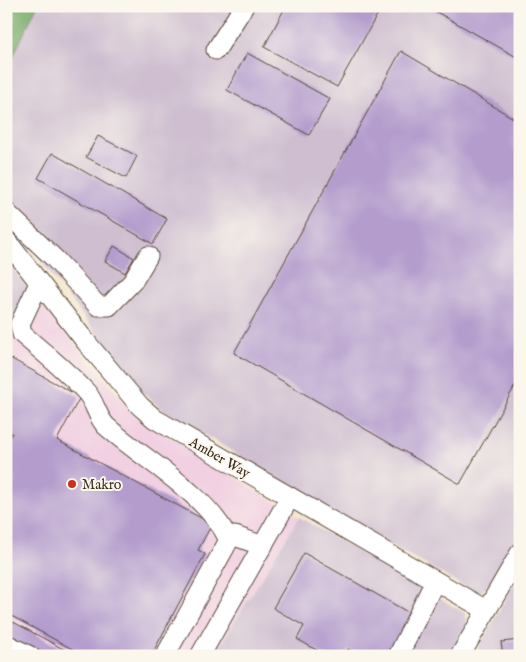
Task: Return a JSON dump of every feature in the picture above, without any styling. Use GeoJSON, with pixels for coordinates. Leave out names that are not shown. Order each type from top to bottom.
{"type":"FeatureCollection","features":[{"type":"Feature","properties":{"kind":"street"},"geometry":{"type":"LineString","coordinates":[[216,50],[244,6]]}},
{"type":"Feature","properties":{"kind":"street"},"geometry":{"type":"LineString","coordinates":[[6,212],[55,259],[98,306],[109,306],[134,281],[148,256]]}},
{"type":"Feature","properties":{"kind":"street","name":"Amber Way"},"geometry":{"type":"LineString","coordinates":[[6,240],[140,406],[170,428],[486,610]]}},
{"type":"Feature","properties":{"kind":"street"},"geometry":{"type":"LineString","coordinates":[[39,283],[20,324],[22,334],[88,394],[104,424],[212,513],[222,524],[229,540]]}},
{"type":"Feature","properties":{"kind":"street"},"geometry":{"type":"LineString","coordinates":[[200,656],[290,498]]}},
{"type":"Feature","properties":{"kind":"street"},"geometry":{"type":"LineString","coordinates":[[165,656],[229,540],[235,536],[263,546]]}},
{"type":"Feature","properties":{"kind":"street"},"geometry":{"type":"LineString","coordinates":[[460,656],[520,553]]}},
{"type":"Feature","properties":{"kind":"street"},"geometry":{"type":"LineString","coordinates":[[398,656],[435,581]]}},
{"type":"Feature","properties":{"kind":"street"},"geometry":{"type":"LineString","coordinates":[[6,644],[30,656]]}},
{"type":"Feature","properties":{"kind":"shaded area"},"geometry":{"type":"Polygon","coordinates":[[[32,6],[520,6],[520,534],[491,585],[477,594],[302,494],[159,407],[138,388],[36,254],[6,225],[6,67],[32,6]]]}},
{"type":"Feature","properties":{"kind":"shaded area"},"geometry":{"type":"Polygon","coordinates":[[[6,262],[29,289],[6,336],[6,262]]]}},
{"type":"Feature","properties":{"kind":"shaded area"},"geometry":{"type":"Polygon","coordinates":[[[29,289],[135,415],[299,517],[214,656],[6,656],[6,336],[29,289]]]}},
{"type":"Feature","properties":{"kind":"shaded area"},"geometry":{"type":"Polygon","coordinates":[[[299,517],[465,613],[468,624],[449,656],[214,656],[299,517]]]}},
{"type":"Feature","properties":{"kind":"shaded area"},"geometry":{"type":"Polygon","coordinates":[[[520,573],[520,656],[474,656],[520,573]]]}},
{"type":"Feature","properties":{"kind":"green space"},"geometry":{"type":"Polygon","coordinates":[[[6,6],[37,6],[6,71],[6,6]]]}},
{"type":"Feature","properties":{"kind":"building"},"geometry":{"type":"Polygon","coordinates":[[[286,6],[382,6],[337,87],[264,47],[286,6]]]}},
{"type":"Feature","properties":{"kind":"building"},"geometry":{"type":"Polygon","coordinates":[[[426,6],[520,6],[520,59],[426,6]]]}},
{"type":"Feature","properties":{"kind":"building"},"geometry":{"type":"Polygon","coordinates":[[[401,51],[520,122],[520,377],[460,484],[234,353],[401,51]]]}},
{"type":"Feature","properties":{"kind":"building"},"geometry":{"type":"Polygon","coordinates":[[[247,53],[330,99],[309,135],[227,90],[247,53]]]}},
{"type":"Feature","properties":{"kind":"building"},"geometry":{"type":"Polygon","coordinates":[[[98,136],[137,156],[126,178],[86,157],[98,136]]]}},
{"type":"Feature","properties":{"kind":"building"},"geometry":{"type":"Polygon","coordinates":[[[52,153],[167,219],[153,244],[38,178],[52,153]]]}},
{"type":"Feature","properties":{"kind":"building"},"geometry":{"type":"Polygon","coordinates":[[[114,246],[134,258],[125,273],[105,261],[114,246]]]}},
{"type":"Feature","properties":{"kind":"building","name":"Makro"},"geometry":{"type":"Polygon","coordinates":[[[10,358],[80,397],[57,440],[212,524],[198,550],[205,554],[151,656],[85,656],[6,613],[6,444],[12,433],[6,429],[6,365],[10,358]]]}},
{"type":"Feature","properties":{"kind":"building"},"geometry":{"type":"Polygon","coordinates":[[[304,553],[411,614],[387,656],[360,656],[348,649],[344,656],[327,656],[297,639],[304,626],[273,608],[304,553]]]}},
{"type":"Feature","properties":{"kind":"building"},"geometry":{"type":"Polygon","coordinates":[[[6,618],[76,656],[6,656],[6,618]]]}},
{"type":"Feature","properties":{"kind":"building"},"geometry":{"type":"Polygon","coordinates":[[[520,640],[520,656],[503,656],[501,642],[520,640]]]}},
{"type":"Feature","properties":{"kind":"place","name":"Makro"},"geometry":{"type":"Point","coordinates":[72,484]}}]}
